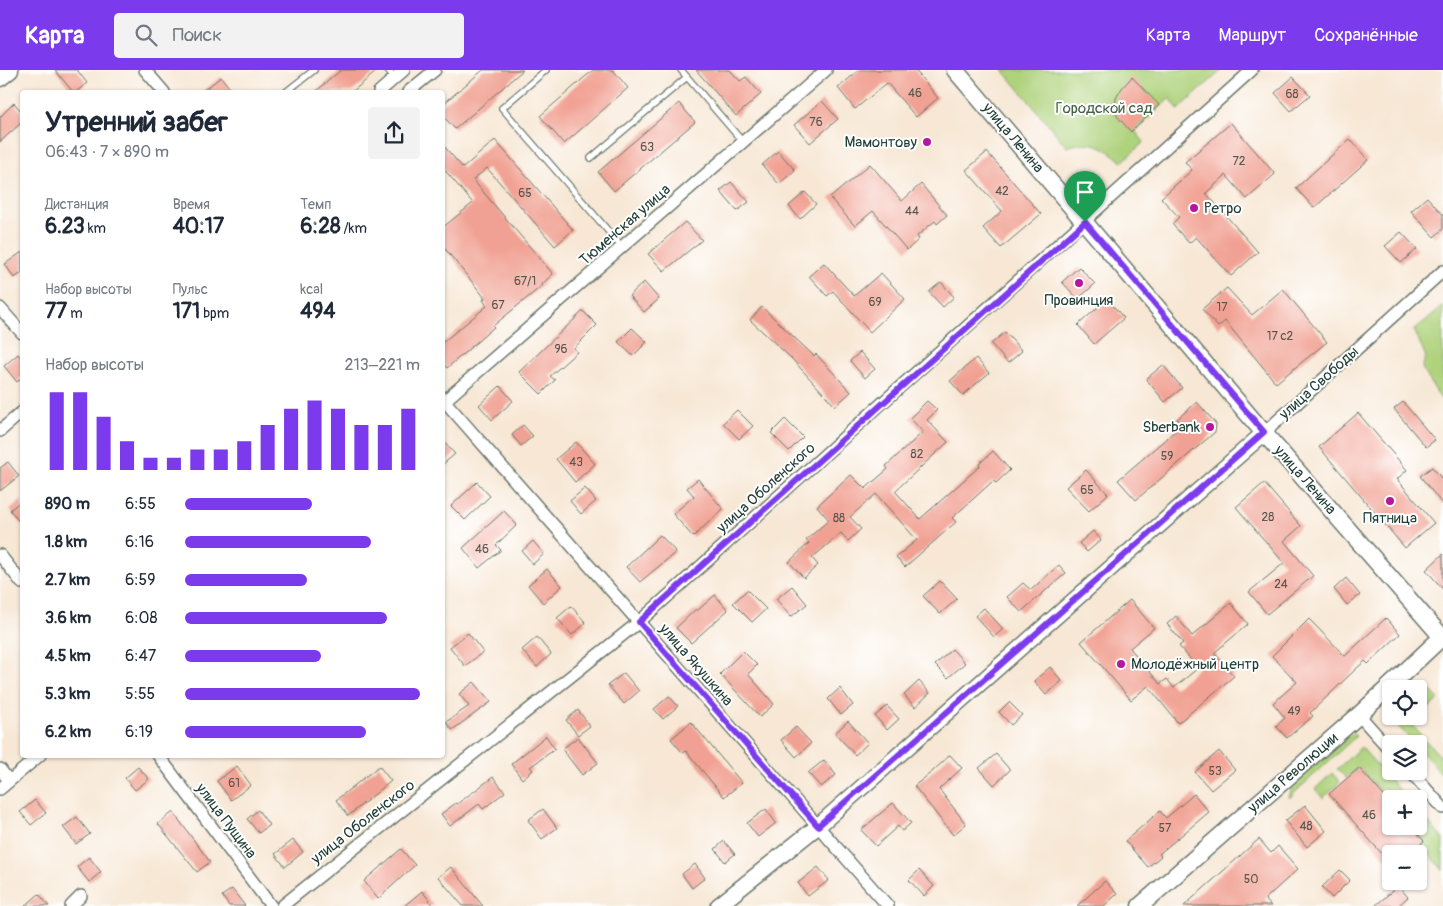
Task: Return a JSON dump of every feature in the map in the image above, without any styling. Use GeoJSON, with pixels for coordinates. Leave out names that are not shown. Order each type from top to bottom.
{"type":"FeatureCollection","features":[{"type":"Feature","properties":{"kind":"main road"},"geometry":{"type":"LineString","coordinates":[[0,78],[10,70]]}},
{"type":"Feature","properties":{"kind":"main road","name":"улица Ленина"},"geometry":{"type":"LineString","coordinates":[[955,70],[1442,637]]}},
{"type":"Feature","properties":{"kind":"main road","name":"улица Революции"},"geometry":{"type":"LineString","coordinates":[[1140,906],[1359,716],[1442,637]]}},
{"type":"Feature","properties":{"kind":"street"},"geometry":{"type":"LineString","coordinates":[[145,70],[162,90]]}},
{"type":"Feature","properties":{"kind":"street"},"geometry":{"type":"LineString","coordinates":[[380,90],[392,74],[404,70]]}},
{"type":"Feature","properties":{"kind":"street"},"geometry":{"type":"LineString","coordinates":[[410,90],[435,70]]}},
{"type":"Feature","properties":{"kind":"street","name":"Тюменская улица"},"geometry":{"type":"LineString","coordinates":[[445,399],[826,70]]}},
{"type":"Feature","properties":{"kind":"street","name":"улица Оболенского"},"geometry":{"type":"LineString","coordinates":[[282,906],[639,622],[1252,70]]}},
{"type":"Feature","properties":{"kind":"street"},"geometry":{"type":"LineString","coordinates":[[392,74],[406,90]]}},
{"type":"Feature","properties":{"kind":"street","name":"улица Свободы"},"geometry":{"type":"LineString","coordinates":[[718,906],[818,826],[1264,432],[1443,271]]}},
{"type":"Feature","properties":{"kind":"street"},"geometry":{"type":"LineString","coordinates":[[0,308],[20,332]]}},
{"type":"Feature","properties":{"kind":"street","name":"улица Якушкина"},"geometry":{"type":"LineString","coordinates":[[445,403],[888,906]]}},
{"type":"Feature","properties":{"kind":"street"},"geometry":{"type":"LineString","coordinates":[[0,431],[20,414]]}},
{"type":"Feature","properties":{"kind":"street"},"geometry":{"type":"LineString","coordinates":[[0,555],[20,580]]}},
{"type":"Feature","properties":{"kind":"street"},"geometry":{"type":"LineString","coordinates":[[1359,716],[1382,741]]}},
{"type":"Feature","properties":{"kind":"street"},"geometry":{"type":"LineString","coordinates":[[0,769],[5,785],[36,758]]}},
{"type":"Feature","properties":{"kind":"street","name":"улица Пущина"},"geometry":{"type":"LineString","coordinates":[[160,758],[271,906]]}},
{"type":"Feature","properties":{"kind":"street"},"geometry":{"type":"LineString","coordinates":[[1418,780],[1443,808]]}},
{"type":"Feature","properties":{"kind":"street"},"geometry":{"type":"LineString","coordinates":[[71,906],[81,896]]}},
{"type":"Feature","properties":{"kind":"lane"},"geometry":{"type":"LineString","coordinates":[[289,90],[314,70]]}},
{"type":"Feature","properties":{"kind":"lane"},"geometry":{"type":"LineString","coordinates":[[546,70],[502,108],[622,247]]}},
{"type":"Feature","properties":{"kind":"lane"},"geometry":{"type":"LineString","coordinates":[[681,70],[743,142]]}},
{"type":"Feature","properties":{"kind":"lane"},"geometry":{"type":"LineString","coordinates":[[591,158],[687,77]]}},
{"type":"Feature","properties":{"kind":"green space","name":"Городской сад"},"geometry":{"type":"Polygon","coordinates":[[[1003,70],[1222,70],[1178,110],[1170,98],[1135,131],[1144,142],[1122,162],[1097,145],[1084,143],[1067,147],[1003,70]]]}},
{"type":"Feature","properties":{"kind":"green space"},"geometry":{"type":"Polygon","coordinates":[[[1443,306],[1443,397],[1440,398],[1422,368],[1426,357],[1414,330],[1443,306]]]}},
{"type":"Feature","properties":{"kind":"green space"},"geometry":{"type":"Polygon","coordinates":[[[1427,689],[1439,699],[1427,710],[1427,689]]]}},
{"type":"Feature","properties":{"kind":"green space"},"geometry":{"type":"Polygon","coordinates":[[[1397,725],[1412,725],[1421,735],[1406,735],[1397,725]]]}},
{"type":"Feature","properties":{"kind":"green space"},"geometry":{"type":"Polygon","coordinates":[[[1352,734],[1356,736],[1289,798],[1292,786],[1347,736],[1352,734]]]}},
{"type":"Feature","properties":{"kind":"green space"},"geometry":{"type":"Polygon","coordinates":[[[1427,742],[1443,759],[1443,775],[1427,758],[1427,742]]]}},
{"type":"Feature","properties":{"kind":"green space"},"geometry":{"type":"Polygon","coordinates":[[[1361,747],[1382,771],[1382,780],[1390,780],[1399,790],[1382,790],[1382,793],[1359,767],[1346,778],[1337,769],[1361,747]]]}},
{"type":"Feature","properties":{"kind":"green space"},"geometry":{"type":"Polygon","coordinates":[[[1332,773],[1340,782],[1323,798],[1315,789],[1332,773]]]}},
{"type":"Feature","properties":{"kind":"green space"},"geometry":{"type":"Polygon","coordinates":[[[1427,820],[1443,839],[1443,870],[1427,851],[1427,845],[1421,844],[1425,841],[1420,835],[1427,835],[1427,820]]]}},
{"type":"Feature","properties":{"kind":"building"},"geometry":{"type":"Polygon","coordinates":[[[55,70],[77,70],[87,83],[78,90],[71,90],[55,70]]]}},
{"type":"Feature","properties":{"kind":"building"},"geometry":{"type":"Polygon","coordinates":[[[341,70],[378,70],[354,90],[317,90],[341,70]]]}},
{"type":"Feature","properties":{"kind":"building"},"geometry":{"type":"Polygon","coordinates":[[[483,70],[523,70],[455,129],[445,118],[445,102],[483,70]]]}},
{"type":"Feature","properties":{"kind":"building"},"geometry":{"type":"Polygon","coordinates":[[[593,70],[613,70],[628,88],[564,144],[540,116],[593,70]]]}},
{"type":"Feature","properties":{"kind":"building"},"geometry":{"type":"Polygon","coordinates":[[[696,70],[730,70],[740,81],[746,77],[761,94],[736,116],[696,70]]]}},
{"type":"Feature","properties":{"kind":"building"},"geometry":{"type":"Polygon","coordinates":[[[859,70],[915,70],[938,98],[916,117],[887,83],[855,109],[838,88],[859,70]]]}},
{"type":"Feature","properties":{"kind":"building"},"geometry":{"type":"Polygon","coordinates":[[[221,77],[231,90],[204,90],[221,77]]]}},
{"type":"Feature","properties":{"kind":"building"},"geometry":{"type":"Polygon","coordinates":[[[1132,77],[1159,105],[1131,132],[1117,116],[1115,108],[1116,98],[1132,77]]]}},
{"type":"Feature","properties":{"kind":"building"},"geometry":{"type":"Polygon","coordinates":[[[1293,77],[1310,95],[1291,111],[1275,93],[1293,77]]]}},
{"type":"Feature","properties":{"kind":"building"},"geometry":{"type":"Polygon","coordinates":[[[822,101],[838,119],[810,143],[794,125],[822,101]]]}},
{"type":"Feature","properties":{"kind":"building"},"geometry":{"type":"Polygon","coordinates":[[[14,103],[20,110],[20,124],[0,142],[0,117],[14,103]]]}},
{"type":"Feature","properties":{"kind":"building"},"geometry":{"type":"Polygon","coordinates":[[[679,103],[695,122],[614,191],[598,172],[679,103]]]}},
{"type":"Feature","properties":{"kind":"building"},"geometry":{"type":"Polygon","coordinates":[[[1231,123],[1275,174],[1247,199],[1226,175],[1206,193],[1258,252],[1231,276],[1196,237],[1189,243],[1172,224],[1179,217],[1161,198],[1192,170],[1185,162],[1231,123]]]}},
{"type":"Feature","properties":{"kind":"building"},"geometry":{"type":"Polygon","coordinates":[[[1350,139],[1368,160],[1314,208],[1296,188],[1350,139]]]}},
{"type":"Feature","properties":{"kind":"building"},"geometry":{"type":"Polygon","coordinates":[[[495,140],[573,230],[555,246],[487,168],[473,180],[553,274],[543,285],[493,326],[447,368],[445,366],[445,341],[487,306],[483,300],[485,298],[445,249],[445,226],[473,203],[445,170],[445,147],[463,168],[495,140]]]}},
{"type":"Feature","properties":{"kind":"building"},"geometry":{"type":"Polygon","coordinates":[[[778,151],[795,170],[779,184],[762,165],[778,151]]]}},
{"type":"Feature","properties":{"kind":"building"},"geometry":{"type":"Polygon","coordinates":[[[987,152],[1041,214],[1001,248],[983,228],[1002,211],[966,170],[987,152]]]}},
{"type":"Feature","properties":{"kind":"building"},"geometry":{"type":"Polygon","coordinates":[[[870,164],[902,201],[921,184],[947,215],[937,224],[935,221],[917,236],[919,239],[907,250],[873,211],[855,226],[830,198],[870,164]]]}},
{"type":"Feature","properties":{"kind":"building"},"geometry":{"type":"Polygon","coordinates":[[[731,182],[749,202],[737,211],[720,191],[731,182]]]}},
{"type":"Feature","properties":{"kind":"building"},"geometry":{"type":"Polygon","coordinates":[[[805,192],[816,204],[800,219],[789,206],[805,192]]]}},
{"type":"Feature","properties":{"kind":"building"},"geometry":{"type":"Polygon","coordinates":[[[1427,197],[1443,215],[1443,229],[1434,237],[1411,211],[1427,197]]]}},
{"type":"Feature","properties":{"kind":"building"},"geometry":{"type":"Polygon","coordinates":[[[685,222],[702,240],[664,271],[648,254],[685,222]]]}},
{"type":"Feature","properties":{"kind":"building"},"geometry":{"type":"Polygon","coordinates":[[[1401,232],[1417,249],[1401,263],[1385,246],[1401,232]]]}},
{"type":"Feature","properties":{"kind":"building"},"geometry":{"type":"Polygon","coordinates":[[[20,253],[20,274],[14,278],[5,264],[20,253]]]}},
{"type":"Feature","properties":{"kind":"building"},"geometry":{"type":"Polygon","coordinates":[[[824,263],[854,296],[881,273],[905,299],[870,332],[833,291],[827,296],[809,276],[824,263]]]}},
{"type":"Feature","properties":{"kind":"building","name":"Провинция"},"geometry":{"type":"Polygon","coordinates":[[[1079,267],[1095,284],[1078,299],[1062,282],[1079,267]]]}},
{"type":"Feature","properties":{"kind":"building"},"geometry":{"type":"Polygon","coordinates":[[[644,282],[659,299],[644,312],[629,296],[644,282]]]}},
{"type":"Feature","properties":{"kind":"building"},"geometry":{"type":"Polygon","coordinates":[[[941,282],[954,297],[943,307],[929,292],[941,282]]]}},
{"type":"Feature","properties":{"kind":"building"},"geometry":{"type":"Polygon","coordinates":[[[1227,288],[1252,315],[1283,289],[1327,342],[1276,383],[1225,321],[1218,327],[1202,309],[1227,288]]]}},
{"type":"Feature","properties":{"kind":"building"},"geometry":{"type":"Polygon","coordinates":[[[1107,299],[1124,318],[1094,344],[1078,325],[1107,299]]]}},
{"type":"Feature","properties":{"kind":"building"},"geometry":{"type":"Polygon","coordinates":[[[762,307],[814,356],[816,354],[851,392],[835,406],[792,359],[750,320],[762,307]]]}},
{"type":"Feature","properties":{"kind":"building"},"geometry":{"type":"Polygon","coordinates":[[[583,311],[597,325],[574,348],[577,352],[550,376],[555,380],[541,394],[519,372],[583,311]]]}},
{"type":"Feature","properties":{"kind":"building"},"geometry":{"type":"Polygon","coordinates":[[[632,328],[647,342],[633,356],[618,342],[632,328]]]}},
{"type":"Feature","properties":{"kind":"building"},"geometry":{"type":"Polygon","coordinates":[[[1005,332],[1022,351],[1008,363],[991,344],[1005,332]]]}},
{"type":"Feature","properties":{"kind":"building"},"geometry":{"type":"Polygon","coordinates":[[[860,352],[875,369],[865,378],[850,361],[860,352]]]}},
{"type":"Feature","properties":{"kind":"building"},"geometry":{"type":"Polygon","coordinates":[[[18,354],[20,356],[20,379],[17,382],[4,366],[18,354]]]}},
{"type":"Feature","properties":{"kind":"building"},"geometry":{"type":"Polygon","coordinates":[[[976,358],[989,373],[963,395],[950,381],[976,358]]]}},
{"type":"Feature","properties":{"kind":"building"},"geometry":{"type":"Polygon","coordinates":[[[1163,365],[1182,388],[1165,402],[1146,379],[1163,365]]]}},
{"type":"Feature","properties":{"kind":"building"},"geometry":{"type":"Polygon","coordinates":[[[500,386],[513,401],[492,420],[479,405],[500,386]]]}},
{"type":"Feature","properties":{"kind":"building"},"geometry":{"type":"Polygon","coordinates":[[[927,401],[937,410],[927,420],[948,442],[895,491],[920,519],[980,466],[979,464],[993,451],[1010,470],[996,483],[993,481],[952,518],[956,522],[905,567],[896,557],[917,540],[876,494],[850,517],[861,529],[848,541],[841,533],[812,558],[818,565],[804,578],[789,562],[809,543],[806,540],[829,520],[817,506],[851,475],[865,489],[888,469],[886,466],[923,432],[910,418],[927,401]]]}},
{"type":"Feature","properties":{"kind":"building"},"geometry":{"type":"Polygon","coordinates":[[[1197,402],[1216,424],[1215,432],[1136,500],[1118,480],[1182,425],[1177,419],[1197,402]]]}},
{"type":"Feature","properties":{"kind":"building"},"geometry":{"type":"Polygon","coordinates":[[[1403,402],[1435,440],[1426,447],[1394,409],[1403,402]]]}},
{"type":"Feature","properties":{"kind":"building"},"geometry":{"type":"Polygon","coordinates":[[[737,410],[753,426],[739,439],[723,423],[737,410]]]}},
{"type":"Feature","properties":{"kind":"building","name":"Пятница"},"geometry":{"type":"Polygon","coordinates":[[[1358,413],[1407,470],[1397,479],[1434,523],[1405,548],[1319,447],[1358,413]]]}},
{"type":"Feature","properties":{"kind":"building"},"geometry":{"type":"Polygon","coordinates":[[[785,419],[803,437],[789,451],[771,433],[785,419]]]}},
{"type":"Feature","properties":{"kind":"building"},"geometry":{"type":"Polygon","coordinates":[[[523,425],[533,436],[521,446],[512,435],[523,425]]]}},
{"type":"Feature","properties":{"kind":"building"},"geometry":{"type":"Polygon","coordinates":[[[576,442],[595,464],[575,482],[556,459],[576,442]]]}},
{"type":"Feature","properties":{"kind":"building"},"geometry":{"type":"Polygon","coordinates":[[[445,443],[455,454],[445,462],[445,443]]]}},
{"type":"Feature","properties":{"kind":"building"},"geometry":{"type":"Polygon","coordinates":[[[8,462],[19,476],[0,491],[0,468],[8,462]]]}},
{"type":"Feature","properties":{"kind":"building"},"geometry":{"type":"Polygon","coordinates":[[[1432,467],[1443,480],[1443,505],[1420,476],[1432,467]]]}},
{"type":"Feature","properties":{"kind":"building"},"geometry":{"type":"Polygon","coordinates":[[[1086,470],[1108,494],[1089,511],[1066,487],[1086,470]]]}},
{"type":"Feature","properties":{"kind":"building"},"geometry":{"type":"Polygon","coordinates":[[[698,479],[723,509],[693,537],[673,514],[694,496],[687,488],[698,479]]]}},
{"type":"Feature","properties":{"kind":"building"},"geometry":{"type":"Polygon","coordinates":[[[477,482],[490,496],[465,520],[451,506],[477,482]]]}},
{"type":"Feature","properties":{"kind":"building"},"geometry":{"type":"Polygon","coordinates":[[[1264,483],[1301,526],[1284,541],[1313,576],[1267,614],[1249,592],[1284,563],[1236,507],[1264,483]]]}},
{"type":"Feature","properties":{"kind":"building"},"geometry":{"type":"Polygon","coordinates":[[[585,488],[596,501],[581,514],[570,501],[585,488]]]}},
{"type":"Feature","properties":{"kind":"building"},"geometry":{"type":"Polygon","coordinates":[[[20,502],[20,522],[10,510],[20,502]]]}},
{"type":"Feature","properties":{"kind":"building"},"geometry":{"type":"Polygon","coordinates":[[[504,511],[517,525],[496,545],[501,550],[479,568],[463,548],[504,511]]]}},
{"type":"Feature","properties":{"kind":"building"},"geometry":{"type":"Polygon","coordinates":[[[1093,531],[1101,540],[1087,552],[1079,543],[1093,531]]]}},
{"type":"Feature","properties":{"kind":"building"},"geometry":{"type":"Polygon","coordinates":[[[660,535],[676,552],[640,582],[626,567],[660,535]]]}},
{"type":"Feature","properties":{"kind":"building"},"geometry":{"type":"Polygon","coordinates":[[[533,541],[544,554],[533,564],[522,551],[533,541]]]}},
{"type":"Feature","properties":{"kind":"building"},"geometry":{"type":"Polygon","coordinates":[[[1443,554],[1443,589],[1426,570],[1443,554]]]}},
{"type":"Feature","properties":{"kind":"building"},"geometry":{"type":"Polygon","coordinates":[[[1059,565],[1066,573],[1021,612],[1007,597],[1023,583],[1031,590],[1059,565]]]}},
{"type":"Feature","properties":{"kind":"building"},"geometry":{"type":"Polygon","coordinates":[[[547,569],[562,586],[543,603],[528,585],[547,569]]]}},
{"type":"Feature","properties":{"kind":"building"},"geometry":{"type":"Polygon","coordinates":[[[1346,578],[1360,595],[1347,605],[1334,589],[1346,578]]]}},
{"type":"Feature","properties":{"kind":"building"},"geometry":{"type":"Polygon","coordinates":[[[940,581],[957,599],[940,614],[923,596],[940,581]]]}},
{"type":"Feature","properties":{"kind":"building"},"geometry":{"type":"Polygon","coordinates":[[[792,586],[807,604],[791,617],[776,599],[792,586]]]}},
{"type":"Feature","properties":{"kind":"building"},"geometry":{"type":"Polygon","coordinates":[[[747,590],[766,609],[752,622],[733,603],[747,590]]]}},
{"type":"Feature","properties":{"kind":"building"},"geometry":{"type":"Polygon","coordinates":[[[715,595],[728,610],[691,643],[676,628],[696,609],[697,611],[715,595]]]}},
{"type":"Feature","properties":{"kind":"building"},"geometry":{"type":"Polygon","coordinates":[[[1130,600],[1154,628],[1130,648],[1160,684],[1167,679],[1174,688],[1198,668],[1179,646],[1183,643],[1167,624],[1176,616],[1192,636],[1231,603],[1248,624],[1214,653],[1234,676],[1178,723],[1148,686],[1131,700],[1081,642],[1130,600]]]}},
{"type":"Feature","properties":{"kind":"building"},"geometry":{"type":"Polygon","coordinates":[[[571,606],[586,623],[572,635],[557,618],[571,606]]]}},
{"type":"Feature","properties":{"kind":"building"},"geometry":{"type":"Polygon","coordinates":[[[984,608],[1003,629],[994,637],[975,616],[984,608]]]}},
{"type":"Feature","properties":{"kind":"building"},"geometry":{"type":"Polygon","coordinates":[[[1386,618],[1400,634],[1368,664],[1365,661],[1357,668],[1310,713],[1313,716],[1287,738],[1276,726],[1285,718],[1273,703],[1297,682],[1272,656],[1309,619],[1345,656],[1386,618]]]}},
{"type":"Feature","properties":{"kind":"building"},"geometry":{"type":"Polygon","coordinates":[[[468,633],[483,652],[465,666],[450,647],[468,633]]]}},
{"type":"Feature","properties":{"kind":"building"},"geometry":{"type":"Polygon","coordinates":[[[537,637],[551,654],[537,667],[522,650],[537,637]]]}},
{"type":"Feature","properties":{"kind":"building"},"geometry":{"type":"Polygon","coordinates":[[[952,649],[965,663],[948,678],[935,665],[952,649]]]}},
{"type":"Feature","properties":{"kind":"building"},"geometry":{"type":"Polygon","coordinates":[[[743,651],[757,665],[748,674],[774,704],[760,717],[720,674],[743,651]]]}},
{"type":"Feature","properties":{"kind":"building"},"geometry":{"type":"Polygon","coordinates":[[[1050,667],[1062,681],[1046,695],[1034,681],[1050,667]]]}},
{"type":"Feature","properties":{"kind":"building"},"geometry":{"type":"Polygon","coordinates":[[[624,673],[639,691],[624,704],[608,685],[624,673]]]}},
{"type":"Feature","properties":{"kind":"building"},"geometry":{"type":"Polygon","coordinates":[[[919,681],[930,693],[915,707],[904,695],[919,681]]]}},
{"type":"Feature","properties":{"kind":"building"},"geometry":{"type":"Polygon","coordinates":[[[474,682],[491,702],[452,730],[446,722],[469,706],[459,694],[474,682]]]}},
{"type":"Feature","properties":{"kind":"building"},"geometry":{"type":"Polygon","coordinates":[[[840,688],[853,705],[841,715],[828,699],[840,688]]]}},
{"type":"Feature","properties":{"kind":"building"},"geometry":{"type":"Polygon","coordinates":[[[669,696],[678,706],[663,719],[654,709],[669,696]]]}},
{"type":"Feature","properties":{"kind":"building"},"geometry":{"type":"Polygon","coordinates":[[[1009,702],[1022,715],[1011,725],[999,712],[1009,702]]]}},
{"type":"Feature","properties":{"kind":"building"},"geometry":{"type":"Polygon","coordinates":[[[887,706],[899,719],[887,730],[875,716],[887,706]]]}},
{"type":"Feature","properties":{"kind":"building"},"geometry":{"type":"Polygon","coordinates":[[[578,710],[590,726],[578,735],[566,720],[578,710]]]}},
{"type":"Feature","properties":{"kind":"building"},"geometry":{"type":"Polygon","coordinates":[[[848,721],[868,743],[855,755],[835,733],[848,721]]]}},
{"type":"Feature","properties":{"kind":"building"},"geometry":{"type":"Polygon","coordinates":[[[691,722],[742,783],[724,797],[686,751],[683,753],[671,739],[691,722]]]}},
{"type":"Feature","properties":{"kind":"building"},"geometry":{"type":"Polygon","coordinates":[[[796,727],[811,743],[796,757],[781,740],[796,727]]]}},
{"type":"Feature","properties":{"kind":"building"},"geometry":{"type":"Polygon","coordinates":[[[546,736],[555,749],[530,767],[533,770],[522,779],[511,764],[546,736]]]}},
{"type":"Feature","properties":{"kind":"building"},"geometry":{"type":"Polygon","coordinates":[[[578,737],[598,763],[582,775],[562,749],[578,737]]]}},
{"type":"Feature","properties":{"kind":"building"},"geometry":{"type":"Polygon","coordinates":[[[1219,751],[1235,770],[1211,790],[1195,772],[1219,751]]]}},
{"type":"Feature","properties":{"kind":"building"},"geometry":{"type":"Polygon","coordinates":[[[996,754],[1010,770],[994,785],[979,768],[996,754]]]}},
{"type":"Feature","properties":{"kind":"building"},"geometry":{"type":"Polygon","coordinates":[[[950,755],[962,768],[939,789],[966,824],[953,835],[914,786],[950,755]]]}},
{"type":"Feature","properties":{"kind":"building"},"geometry":{"type":"Polygon","coordinates":[[[824,760],[836,775],[821,787],[808,773],[824,760]]]}},
{"type":"Feature","properties":{"kind":"building"},"geometry":{"type":"Polygon","coordinates":[[[237,766],[251,785],[231,800],[217,781],[237,766]]]}},
{"type":"Feature","properties":{"kind":"building"},"geometry":{"type":"Polygon","coordinates":[[[379,766],[391,781],[348,816],[336,800],[379,766]]]}},
{"type":"Feature","properties":{"kind":"building"},"geometry":{"type":"Polygon","coordinates":[[[138,767],[149,779],[135,790],[125,778],[138,767]]]}},
{"type":"Feature","properties":{"kind":"building"},"geometry":{"type":"Polygon","coordinates":[[[1359,768],[1382,794],[1382,835],[1419,835],[1424,841],[1420,845],[1382,845],[1382,854],[1329,794],[1359,768]]]}},
{"type":"Feature","properties":{"kind":"building"},"geometry":{"type":"Polygon","coordinates":[[[493,777],[505,792],[483,809],[479,804],[450,826],[441,814],[493,777]]]}},
{"type":"Feature","properties":{"kind":"building"},"geometry":{"type":"Polygon","coordinates":[[[1194,794],[1209,812],[1159,854],[1161,856],[1148,867],[1125,841],[1160,811],[1166,818],[1194,794]]]}},
{"type":"Feature","properties":{"kind":"building"},"geometry":{"type":"Polygon","coordinates":[[[35,800],[46,813],[31,825],[20,812],[35,800]]]}},
{"type":"Feature","properties":{"kind":"building"},"geometry":{"type":"Polygon","coordinates":[[[893,803],[911,823],[902,831],[898,826],[876,846],[861,830],[893,803]]]}},
{"type":"Feature","properties":{"kind":"building"},"geometry":{"type":"Polygon","coordinates":[[[1305,805],[1326,831],[1307,847],[1285,821],[1305,805]]]}},
{"type":"Feature","properties":{"kind":"building"},"geometry":{"type":"Polygon","coordinates":[[[543,809],[557,828],[542,839],[528,820],[543,809]]]}},
{"type":"Feature","properties":{"kind":"building"},"geometry":{"type":"Polygon","coordinates":[[[766,809],[776,823],[758,837],[747,823],[766,809]]]}},
{"type":"Feature","properties":{"kind":"building"},"geometry":{"type":"Polygon","coordinates":[[[258,810],[269,825],[259,833],[247,819],[258,810]]]}},
{"type":"Feature","properties":{"kind":"building"},"geometry":{"type":"Polygon","coordinates":[[[173,812],[210,862],[197,872],[158,824],[173,812]]]}},
{"type":"Feature","properties":{"kind":"building"},"geometry":{"type":"Polygon","coordinates":[[[77,817],[90,834],[76,844],[63,827],[77,817]]]}},
{"type":"Feature","properties":{"kind":"building"},"geometry":{"type":"Polygon","coordinates":[[[1259,839],[1271,853],[1278,846],[1298,869],[1265,899],[1271,906],[1184,906],[1259,839]]]}},
{"type":"Feature","properties":{"kind":"building"},"geometry":{"type":"Polygon","coordinates":[[[293,840],[303,852],[285,867],[275,854],[293,840]]]}},
{"type":"Feature","properties":{"kind":"building"},"geometry":{"type":"Polygon","coordinates":[[[724,841],[735,854],[725,862],[715,849],[724,841]]]}},
{"type":"Feature","properties":{"kind":"building"},"geometry":{"type":"Polygon","coordinates":[[[401,849],[415,865],[378,899],[364,881],[401,849]]]}},
{"type":"Feature","properties":{"kind":"building"},"geometry":{"type":"Polygon","coordinates":[[[89,857],[101,872],[89,882],[77,867],[89,857]]]}},
{"type":"Feature","properties":{"kind":"building"},"geometry":{"type":"Polygon","coordinates":[[[695,864],[705,878],[692,888],[682,874],[695,864]]]}},
{"type":"Feature","properties":{"kind":"building"},"geometry":{"type":"Polygon","coordinates":[[[451,867],[483,906],[463,906],[438,877],[451,867]]]}},
{"type":"Feature","properties":{"kind":"building"},"geometry":{"type":"Polygon","coordinates":[[[818,867],[829,880],[808,896],[798,883],[818,867]]]}},
{"type":"Feature","properties":{"kind":"building"},"geometry":{"type":"Polygon","coordinates":[[[919,870],[934,886],[924,896],[909,880],[919,870]]]}},
{"type":"Feature","properties":{"kind":"building"},"geometry":{"type":"Polygon","coordinates":[[[1340,870],[1350,880],[1332,898],[1322,887],[1340,870]]]}},
{"type":"Feature","properties":{"kind":"building"},"geometry":{"type":"Polygon","coordinates":[[[1105,881],[1117,894],[1104,906],[1077,906],[1105,881]]]}},
{"type":"Feature","properties":{"kind":"building"},"geometry":{"type":"Polygon","coordinates":[[[232,889],[245,906],[229,906],[222,896],[232,889]]]}},
{"type":"Feature","properties":{"kind":"building"},"geometry":{"type":"Polygon","coordinates":[[[1393,890],[1402,890],[1408,897],[1398,906],[1375,906],[1393,890]]]}},
{"type":"Feature","properties":{"kind":"building"},"geometry":{"type":"Polygon","coordinates":[[[422,891],[434,906],[404,906],[422,891]]]}},
{"type":"Feature","properties":{"kind":"building"},"geometry":{"type":"Polygon","coordinates":[[[39,894],[49,906],[25,906],[39,894]]]}},
{"type":"Feature","properties":{"kind":"place","name":"Мамонтову"},"geometry":{"type":"Point","coordinates":[927,142]}},
{"type":"Feature","properties":{"kind":"place","name":"Ретро"},"geometry":{"type":"Point","coordinates":[1194,208]}},
{"type":"Feature","properties":{"kind":"place","name":"Провинция"},"geometry":{"type":"Point","coordinates":[1079,283]}},
{"type":"Feature","properties":{"kind":"place","name":"Sberbank"},"geometry":{"type":"Point","coordinates":[1210,427]}},
{"type":"Feature","properties":{"kind":"place","name":"Пятница"},"geometry":{"type":"Point","coordinates":[1390,501]}},
{"type":"Feature","properties":{"kind":"place","name":"Молодёжный центр"},"geometry":{"type":"Point","coordinates":[1121,664]}},
{"type":"Feature","properties":{"kind":"route"},"geometry":{"type":"LineString","coordinates":[[1085,222],[1264,432],[818,826],[639,622],[1085,222]]}}]}
